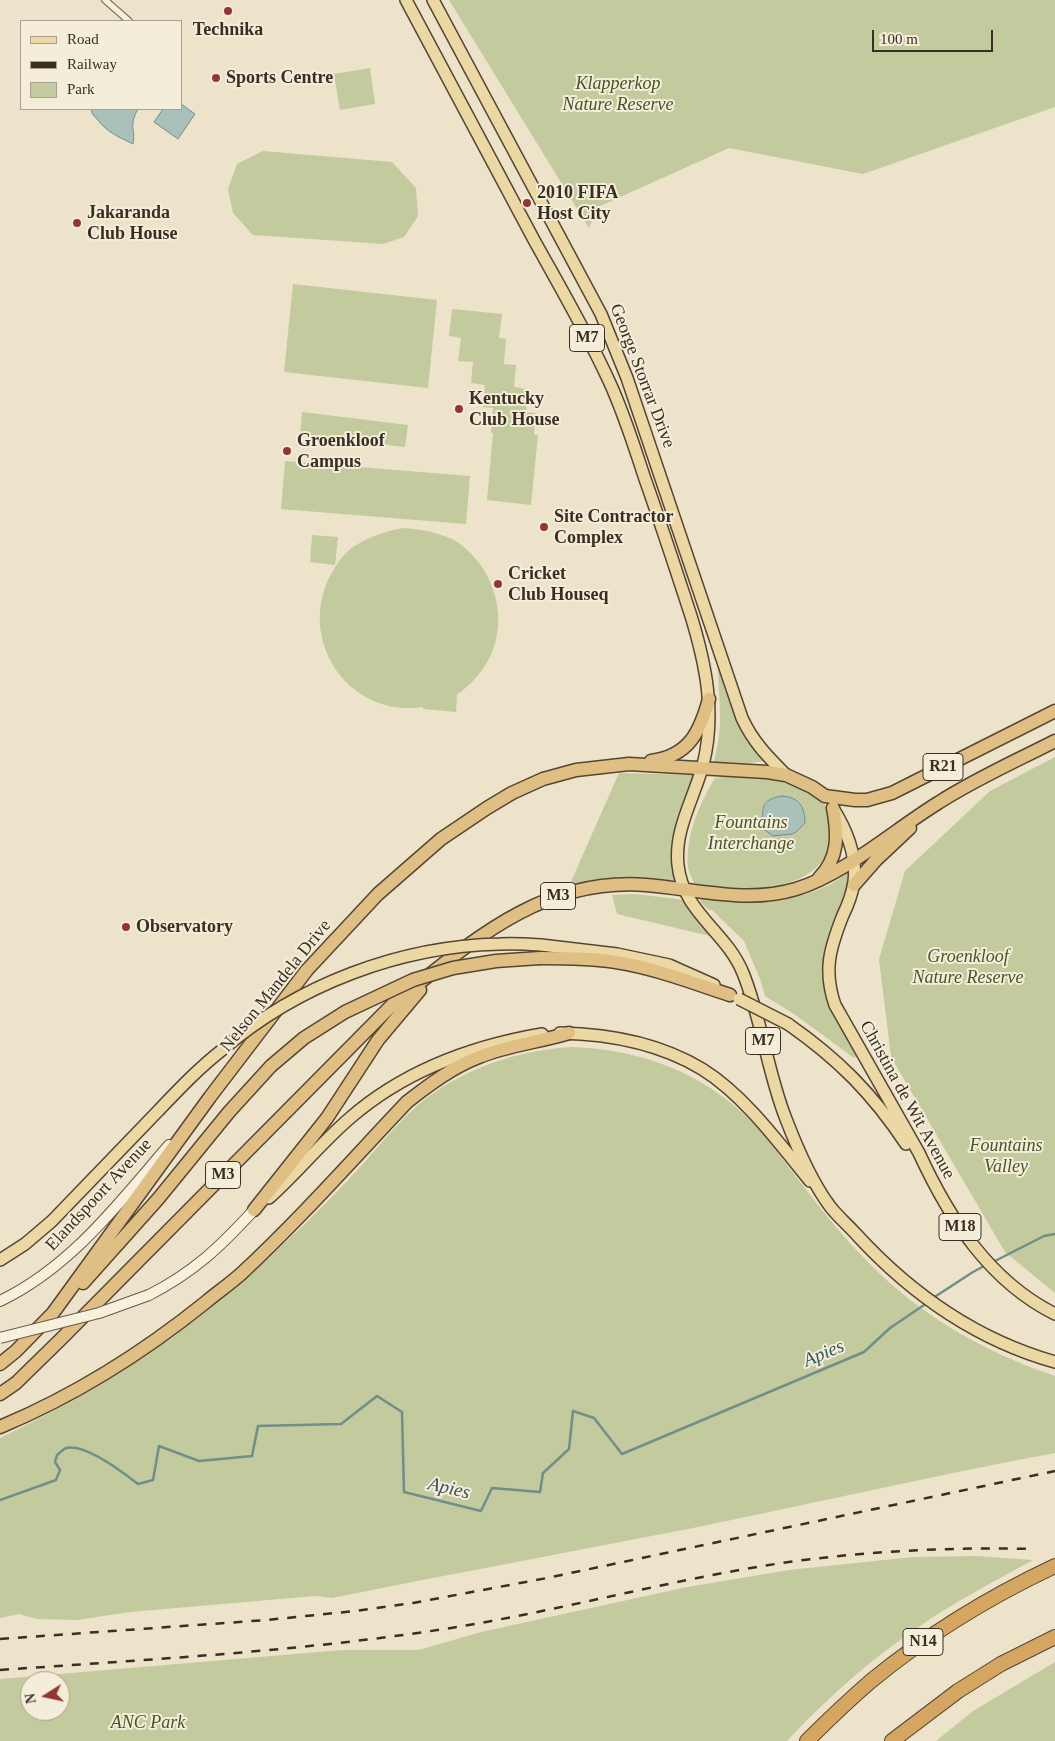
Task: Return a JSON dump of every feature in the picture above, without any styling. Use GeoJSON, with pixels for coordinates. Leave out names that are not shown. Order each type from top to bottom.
{"type":"FeatureCollection","features":[{"type":"Feature","properties":{"kind":"highway"},"geometry":{"type":"LineString","coordinates":[[629,764],[668,757],[683,748],[698,732],[709,699]]}},
{"type":"Feature","properties":{"kind":"highway","name":"R21"},"geometry":{"type":"LineString","coordinates":[[825,796],[855,800],[881,797],[1055,711]]}},
{"type":"Feature","properties":{"kind":"highway","name":"R21"},"geometry":{"type":"LineString","coordinates":[[853,860],[965,786],[1055,741]]}},
{"type":"Feature","properties":{"kind":"highway","name":"Nelson Mandela Drive"},"geometry":{"type":"LineString","coordinates":[[0,1364],[16,1351],[53,1313],[210,1098],[307,970],[378,894],[435,844],[492,804],[535,782],[576,770],[629,764],[702,768]]}},
{"type":"Feature","properties":{"kind":"highway"},"geometry":{"type":"LineString","coordinates":[[702,768],[786,775]]}},
{"type":"Feature","properties":{"kind":"highway","name":"M7"},"geometry":{"type":"LineString","coordinates":[[786,775],[812,787],[825,796]]}},
{"type":"Feature","properties":{"kind":"highway"},"geometry":{"type":"LineString","coordinates":[[814,883],[830,863],[835,851],[837,831],[833,808]]}},
{"type":"Feature","properties":{"kind":"highway"},"geometry":{"type":"LineString","coordinates":[[854,884],[876,860],[901,838],[923,812]]}},
{"type":"Feature","properties":{"kind":"highway","name":"M3"},"geometry":{"type":"LineString","coordinates":[[0,1394],[16,1383],[61,1339],[393,1004],[449,960],[519,912],[568,892],[617,884],[646,885],[734,896],[773,895],[814,883],[839,870],[853,860]]}},
{"type":"Feature","properties":{"kind":"highway"},"geometry":{"type":"LineString","coordinates":[[53,1313],[101,1264],[158,1199],[229,1112],[271,1066],[304,1038],[345,1012],[407,982],[453,968],[541,951],[582,959],[618,962],[654,970],[735,997]]}},
{"type":"Feature","properties":{"kind":"highway"},"geometry":{"type":"LineString","coordinates":[[254,1210],[327,1118],[378,1040],[409,1002],[449,960]]}},
{"type":"Feature","properties":{"kind":"highway"},"geometry":{"type":"LineString","coordinates":[[0,1427],[76,1389],[140,1351],[190,1315],[262,1254],[407,1102],[427,1086],[478,1057],[569,1033]]}},
{"type":"Feature","properties":{"kind":"highway","name":"N14"},"geometry":{"type":"LineString","coordinates":[[808,1741],[871,1682],[921,1644],[988,1600],[1055,1566]]}},
{"type":"Feature","properties":{"kind":"highway"},"geometry":{"type":"LineString","coordinates":[[892,1741],[958,1691],[1001,1664],[1055,1637]]}},
{"type":"Feature","properties":{"kind":"main road","name":"George Storrar Drive"},"geometry":{"type":"LineString","coordinates":[[406,0],[610,382],[637,454],[702,654],[709,699],[707,736],[702,768]]}},
{"type":"Feature","properties":{"kind":"main road","name":"George Storrar Drive"},"geometry":{"type":"LineString","coordinates":[[433,0],[601,314],[627,378],[742,718],[750,735],[760,749],[786,775]]}},
{"type":"Feature","properties":{"kind":"main road","name":"M7"},"geometry":{"type":"LineString","coordinates":[[702,768],[680,834],[678,846],[678,862],[684,889],[693,907],[720,937],[740,966],[758,1017],[771,1074],[785,1117],[810,1172],[828,1204]]}},
{"type":"Feature","properties":{"kind":"main road","name":"M7"},"geometry":{"type":"LineString","coordinates":[[825,796],[847,834],[853,860]]}},
{"type":"Feature","properties":{"kind":"main road","name":"Christina de Wit Avenue"},"geometry":{"type":"LineString","coordinates":[[853,860],[854,884],[834,939],[828,966],[828,984],[835,1005],[920,1153],[928,1174],[941,1197],[970,1241],[999,1275],[1013,1288],[1055,1314]]}},
{"type":"Feature","properties":{"kind":"main road"},"geometry":{"type":"LineString","coordinates":[[0,1260],[25,1244],[52,1221],[159,1110],[222,1049],[256,1023],[283,1007],[341,977],[384,962],[450,948],[499,944],[541,951]]}},
{"type":"Feature","properties":{"kind":"main road"},"geometry":{"type":"LineString","coordinates":[[735,997],[788,1024],[837,1062],[856,1080],[888,1118],[928,1174]]}},
{"type":"Feature","properties":{"kind":"main road"},"geometry":{"type":"LineString","coordinates":[[0,1338],[99,1313],[149,1295],[175,1282],[198,1266],[216,1250],[254,1210],[280,1188],[317,1148],[350,1118],[404,1080],[447,1059],[475,1049],[527,1037],[569,1033],[603,1035],[638,1042],[681,1058],[703,1070],[724,1086],[758,1119],[828,1204],[872,1252],[900,1278],[945,1312],[979,1332],[1015,1348],[1055,1362]]}},
{"type":"Feature","properties":{"kind":"main road","name":"Elandspoort Avenue"},"geometry":{"type":"LineString","coordinates":[[0,1300],[43,1275],[73,1251],[101,1223],[210,1098]]}},
{"type":"Feature","properties":{"kind":"street"},"geometry":{"type":"LineString","coordinates":[[105,0],[127,20]]}},
{"type":"Feature","properties":{"kind":"green space","name":"Klapperkop Nature Reserve"},"geometry":{"type":"Polygon","coordinates":[[[449,0],[1055,0],[1055,107],[863,174],[729,148],[598,207],[589,228],[449,0]]]}},
{"type":"Feature","properties":{"kind":"green space"},"geometry":{"type":"Polygon","coordinates":[[[370,68],[375,104],[340,110],[334,74],[370,68]]]}},
{"type":"Feature","properties":{"kind":"green space"},"geometry":{"type":"Polygon","coordinates":[[[263,151],[392,162],[416,188],[418,216],[404,237],[383,244],[253,235],[233,213],[228,189],[237,164],[263,151]]]}},
{"type":"Feature","properties":{"kind":"green space"},"geometry":{"type":"Polygon","coordinates":[[[293,284],[437,300],[428,388],[284,372],[293,284]]]}},
{"type":"Feature","properties":{"kind":"green space"},"geometry":{"type":"Polygon","coordinates":[[[452,309],[502,314],[499,338],[506,339],[504,364],[516,365],[514,387],[528,389],[526,412],[536,413],[534,435],[538,435],[531,505],[487,500],[493,433],[491,433],[493,408],[483,407],[485,385],[471,383],[473,362],[458,361],[461,338],[449,336],[452,309]]]}},
{"type":"Feature","properties":{"kind":"green space"},"geometry":{"type":"Polygon","coordinates":[[[302,412],[408,425],[405,447],[300,435],[302,412]]]}},
{"type":"Feature","properties":{"kind":"green space"},"geometry":{"type":"Polygon","coordinates":[[[285,461],[470,476],[466,524],[281,509],[285,461]]]}},
{"type":"Feature","properties":{"kind":"green space"},"geometry":{"type":"Polygon","coordinates":[[[403,528],[435,533],[448,537],[463,546],[484,570],[496,599],[498,628],[495,643],[490,657],[482,670],[472,682],[457,694],[456,712],[423,709],[423,707],[397,707],[374,701],[354,689],[338,672],[326,652],[320,629],[321,605],[328,580],[336,566],[345,554],[359,543],[377,535],[403,528]]]}},
{"type":"Feature","properties":{"kind":"green space"},"geometry":{"type":"Polygon","coordinates":[[[312,535],[338,537],[335,565],[310,562],[312,535]]]}},
{"type":"Feature","properties":{"kind":"green space"},"geometry":{"type":"Polygon","coordinates":[[[718,666],[737,722],[747,742],[766,761],[749,763],[714,762],[720,727],[718,666]]]}},
{"type":"Feature","properties":{"kind":"green space","name":"Groenkloof Nature Reserve"},"geometry":{"type":"Polygon","coordinates":[[[1055,757],[1055,1293],[1005,1252],[891,1057],[879,959],[905,871],[990,791],[1055,757]]]}},
{"type":"Feature","properties":{"kind":"green space"},"geometry":{"type":"Polygon","coordinates":[[[619,773],[697,775],[688,798],[678,881],[647,878],[611,878],[569,886],[619,773]]]}},
{"type":"Feature","properties":{"kind":"green space","name":"Fountains Interchange"},"geometry":{"type":"Polygon","coordinates":[[[745,775],[774,778],[807,788],[831,811],[834,843],[818,866],[804,876],[787,883],[768,887],[728,889],[694,883],[688,868],[689,845],[694,821],[704,799],[715,778],[745,775]]]}},
{"type":"Feature","properties":{"kind":"green space"},"geometry":{"type":"Polygon","coordinates":[[[853,869],[851,885],[825,955],[823,974],[826,991],[859,1054],[854,1058],[794,1014],[765,996],[744,941],[712,910],[709,910],[700,902],[701,898],[733,902],[765,902],[796,897],[827,886],[853,869]]]}},
{"type":"Feature","properties":{"kind":"green space"},"geometry":{"type":"Polygon","coordinates":[[[635,894],[685,900],[714,937],[617,914],[612,895],[635,894]]]}},
{"type":"Feature","properties":{"kind":"green space"},"geometry":{"type":"Polygon","coordinates":[[[571,1047],[622,1053],[670,1067],[715,1091],[735,1106],[765,1136],[847,1240],[908,1298],[954,1330],[978,1343],[1003,1356],[1055,1376],[1055,1453],[688,1529],[332,1598],[315,1596],[130,1612],[77,1620],[37,1619],[19,1614],[0,1618],[0,1438],[61,1407],[119,1373],[175,1335],[229,1293],[291,1238],[320,1209],[402,1120],[439,1090],[480,1068],[502,1060],[547,1049],[571,1047]]]}},
{"type":"Feature","properties":{"kind":"green space","name":"ANC Park"},"geometry":{"type":"Polygon","coordinates":[[[977,1556],[1033,1560],[948,1608],[884,1652],[850,1680],[787,1741],[0,1741],[0,1679],[20,1677],[20,1721],[70,1721],[70,1673],[342,1650],[419,1650],[481,1632],[687,1587],[789,1570],[913,1557],[977,1556]]]}},
{"type":"Feature","properties":{"kind":"green space"},"geometry":{"type":"Polygon","coordinates":[[[1055,1662],[1055,1741],[936,1741],[973,1711],[1055,1662]]]}},
{"type":"Feature","properties":{"kind":"water"},"geometry":{"type":"Polygon","coordinates":[[[182,105],[195,114],[178,139],[154,122],[162,110],[182,110],[182,105]]]}},
{"type":"Feature","properties":{"kind":"water"},"geometry":{"type":"Polygon","coordinates":[[[91,110],[138,110],[133,120],[133,144],[105,128],[91,110]]]}},
{"type":"Feature","properties":{"kind":"water"},"geometry":{"type":"Polygon","coordinates":[[[782,796],[793,798],[800,804],[804,812],[805,823],[792,834],[773,836],[762,828],[764,806],[769,800],[782,796]]]}},
{"type":"Feature","properties":{"kind":"waterway","name":"Apies"},"geometry":{"type":"LineString","coordinates":[[993,1262],[1044,1236],[1055,1234]]}},
{"type":"Feature","properties":{"kind":"waterway","name":"Apies"},"geometry":{"type":"LineString","coordinates":[[933,1298],[986,1265]]}},
{"type":"Feature","properties":{"kind":"waterway","name":"Apies"},"geometry":{"type":"LineString","coordinates":[[0,1500],[56,1480],[60,1470],[55,1462],[57,1455],[66,1448],[74,1448],[93,1454],[114,1466],[138,1484],[153,1480],[159,1446],[199,1461],[252,1456],[258,1426],[341,1424],[377,1396],[402,1412],[404,1492],[481,1511],[492,1488],[540,1492],[543,1473],[569,1449],[573,1411],[594,1418],[622,1454],[864,1352],[890,1328],[927,1303]]}},
{"type":"Feature","properties":{"kind":"railway"},"geometry":{"type":"LineString","coordinates":[[0,1639],[267,1620],[413,1603],[547,1578],[1055,1471]]}},
{"type":"Feature","properties":{"kind":"railway"},"geometry":{"type":"LineString","coordinates":[[0,1670],[174,1658],[406,1635],[503,1619],[742,1570],[844,1555],[969,1549],[1032,1549]]}},
{"type":"Feature","properties":{"kind":"place","name":"Technika"},"geometry":{"type":"Point","coordinates":[228,11]}},
{"type":"Feature","properties":{"kind":"place","name":"Sports Centre"},"geometry":{"type":"Point","coordinates":[216,78]}},
{"type":"Feature","properties":{"kind":"place","name":"2010 FIFA Host City"},"geometry":{"type":"Point","coordinates":[527,203]}},
{"type":"Feature","properties":{"kind":"place","name":"Jakaranda Club House"},"geometry":{"type":"Point","coordinates":[77,223]}},
{"type":"Feature","properties":{"kind":"place","name":"Kentucky Club House"},"geometry":{"type":"Point","coordinates":[459,409]}},
{"type":"Feature","properties":{"kind":"place","name":"Groenkloof Campus"},"geometry":{"type":"Point","coordinates":[287,451]}},
{"type":"Feature","properties":{"kind":"place","name":"Site Contractor Complex"},"geometry":{"type":"Point","coordinates":[544,527]}},
{"type":"Feature","properties":{"kind":"place","name":"Cricket Club Houseq"},"geometry":{"type":"Point","coordinates":[498,584]}},
{"type":"Feature","properties":{"kind":"place","name":"Observatory"},"geometry":{"type":"Point","coordinates":[126,927]}},
{"type":"Feature","properties":{"kind":"park label","name":"Fountains Valley"},"geometry":{"type":"Point","coordinates":[1006,1156]}}]}
